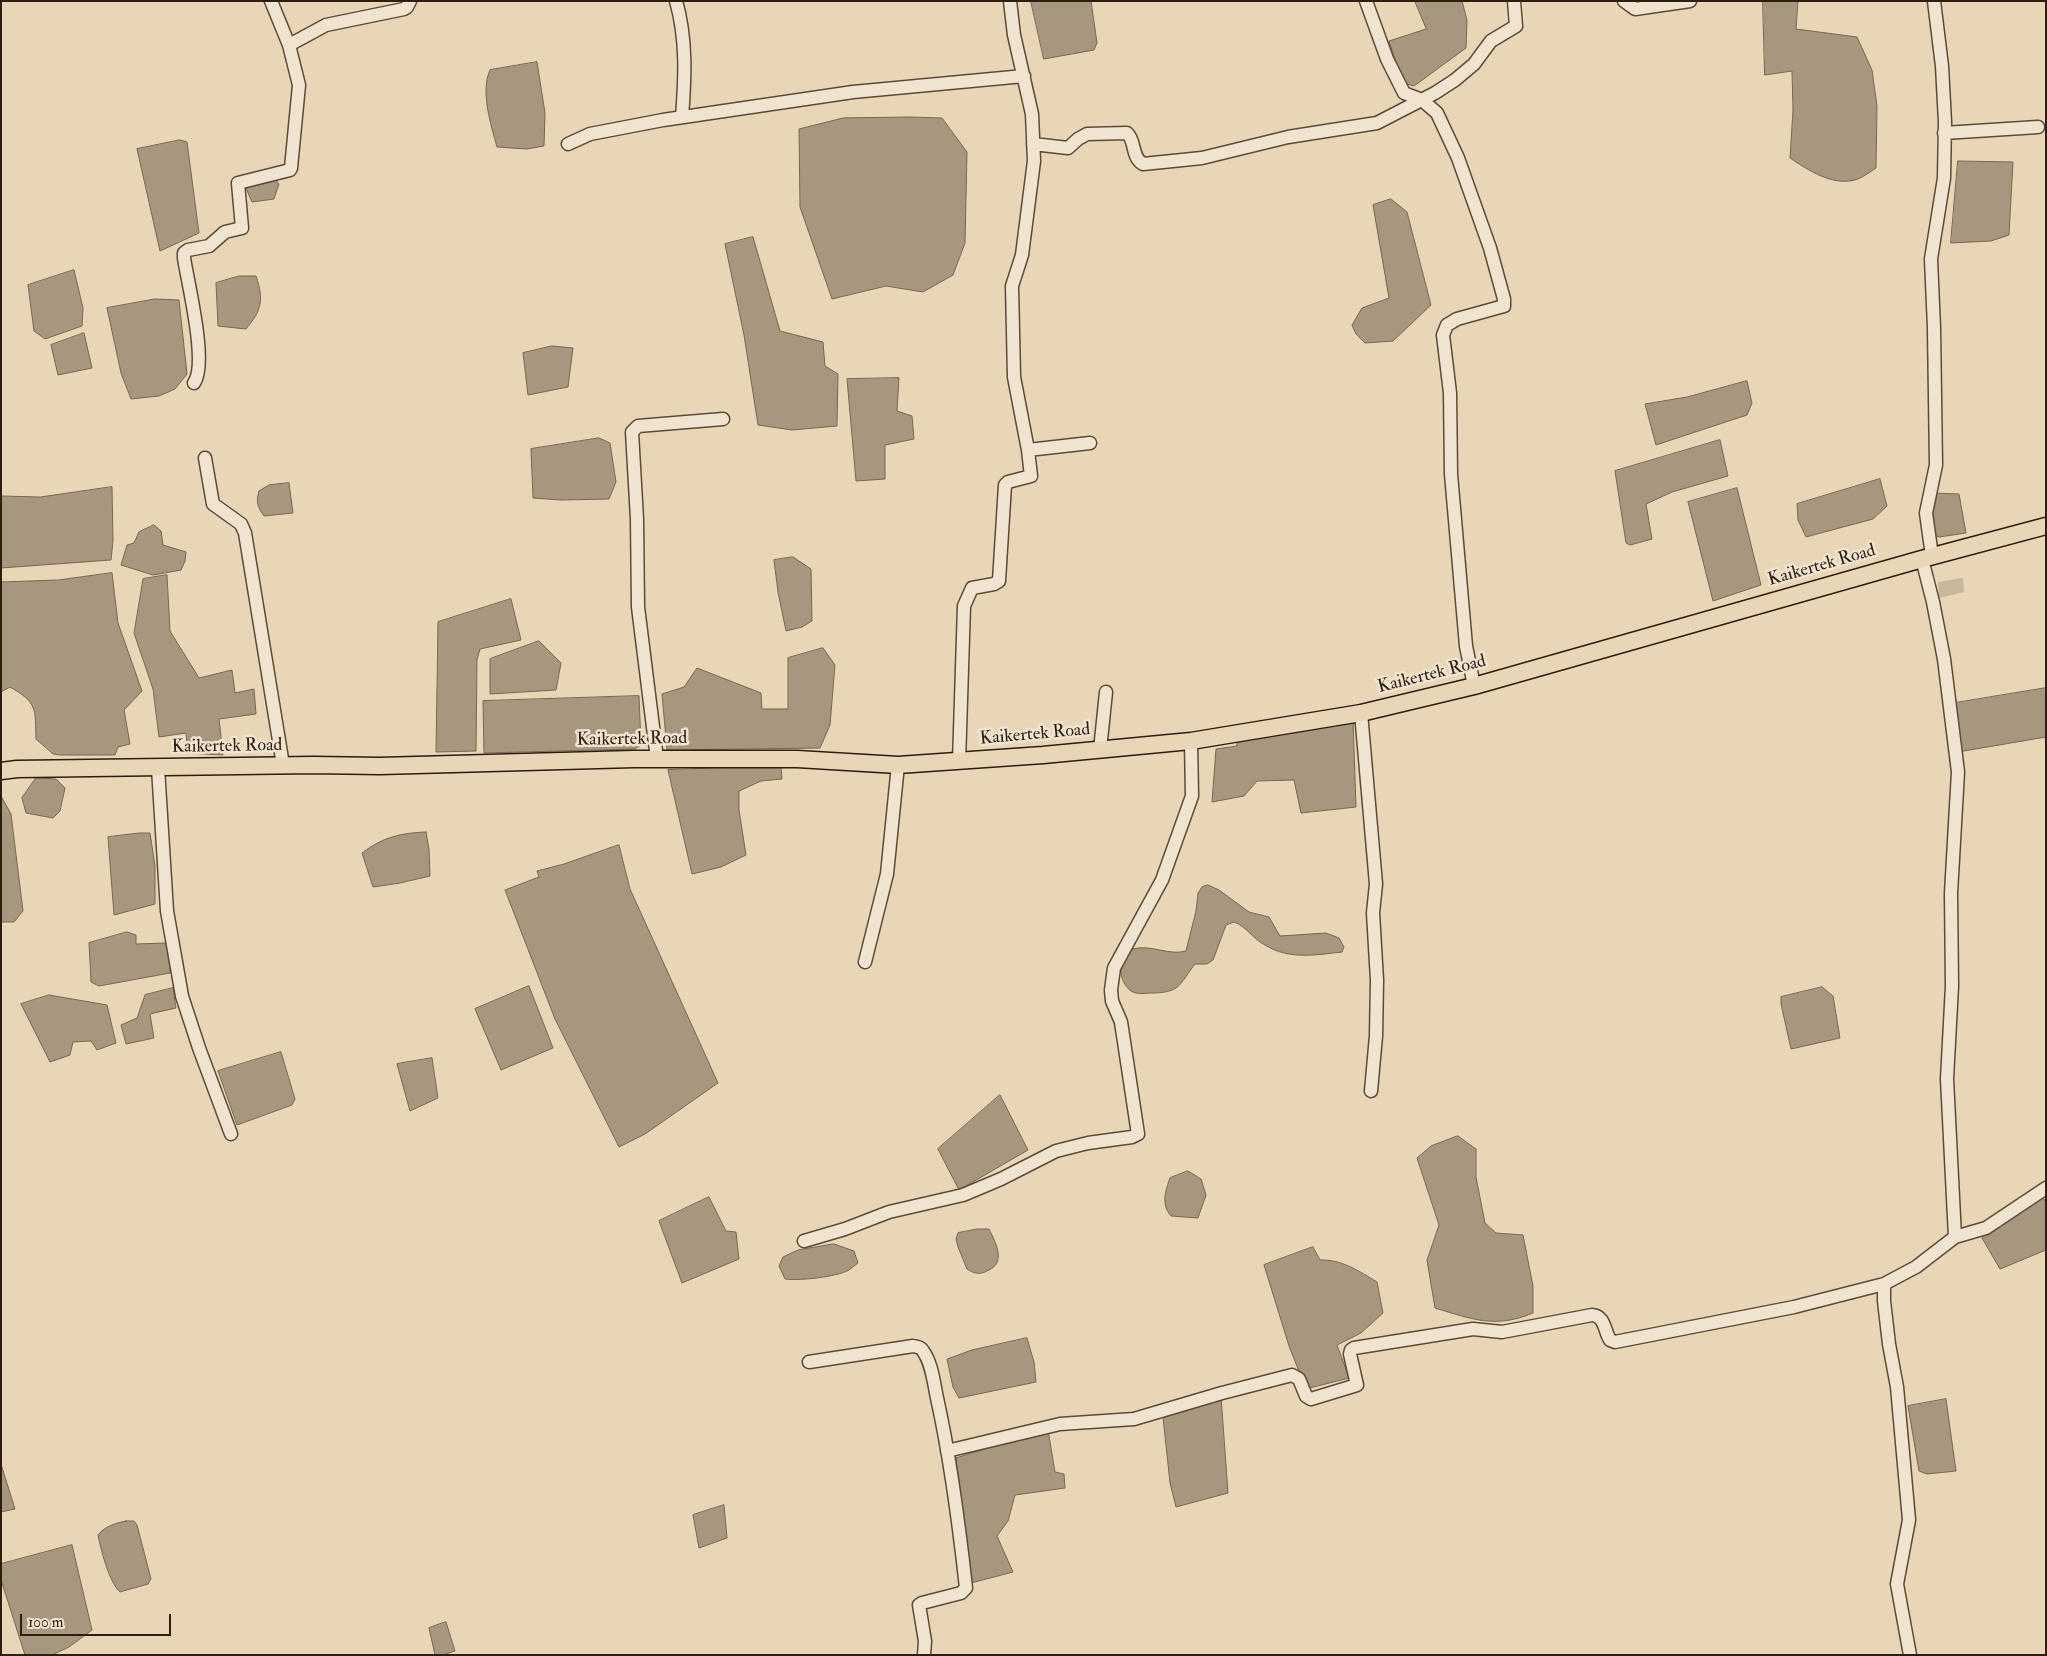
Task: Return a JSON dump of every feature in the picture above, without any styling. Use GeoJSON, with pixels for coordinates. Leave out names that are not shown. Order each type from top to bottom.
{"type":"FeatureCollection","features":[{"type":"Feature","properties":{"kind":"main road","name":"Kaikertek Road"},"geometry":{"type":"LineString","coordinates":[[1,771],[17,769],[283,765],[380,766],[657,759],[797,759],[898,765],[959,762],[1191,741],[1361,713],[1474,686],[1927,557],[2046,526]]}},
{"type":"Feature","properties":{"kind":"street"},"geometry":{"type":"LineString","coordinates":[[194,383],[199,372],[200,352],[184,253],[188,250],[209,246],[225,232],[242,228],[238,183],[290,170],[291,168],[299,85],[289,45],[271,1]]}},
{"type":"Feature","properties":{"kind":"street"},"geometry":{"type":"LineString","coordinates":[[289,45],[326,25],[404,9],[410,1]]}},
{"type":"Feature","properties":{"kind":"street"},"geometry":{"type":"LineString","coordinates":[[676,1],[680,16],[686,78],[682,117]]}},
{"type":"Feature","properties":{"kind":"street"},"geometry":{"type":"LineString","coordinates":[[959,762],[964,606],[972,588],[994,584],[999,581],[1005,485],[1008,482],[1031,476],[1014,377],[1012,286],[1022,255],[1034,161],[1032,114],[1014,35],[1010,1]]}},
{"type":"Feature","properties":{"kind":"street"},"geometry":{"type":"LineString","coordinates":[[1366,1],[1387,59],[1404,92],[1422,100],[1437,113],[1458,158],[1490,248],[1504,299],[1504,306],[1457,319],[1447,325],[1444,335],[1450,393],[1451,474],[1465,637],[1474,686]]}},
{"type":"Feature","properties":{"kind":"street"},"geometry":{"type":"LineString","coordinates":[[1033,144],[1068,148],[1078,138],[1086,134],[1126,133],[1130,136],[1136,158],[1143,164],[1202,158],[1288,137],[1377,123],[1422,100],[1455,80],[1474,64],[1491,41],[1516,26],[1514,1]]}},
{"type":"Feature","properties":{"kind":"street"},"geometry":{"type":"LineString","coordinates":[[1624,1],[1635,9],[1690,1]]}},
{"type":"Feature","properties":{"kind":"street"},"geometry":{"type":"LineString","coordinates":[[1934,1],[1942,66],[1944,178],[1931,259],[1936,465],[1926,513],[1927,557],[1933,602],[1944,658],[1958,772],[1951,893],[1952,986],[1947,1079],[1955,1237]]}},
{"type":"Feature","properties":{"kind":"street"},"geometry":{"type":"LineString","coordinates":[[568,144],[590,134],[682,117],[853,92],[1024,76]]}},
{"type":"Feature","properties":{"kind":"street"},"geometry":{"type":"LineString","coordinates":[[1944,133],[2038,127]]}},
{"type":"Feature","properties":{"kind":"street"},"geometry":{"type":"LineString","coordinates":[[657,759],[638,607],[637,519],[632,432],[638,426],[723,419]]}},
{"type":"Feature","properties":{"kind":"street"},"geometry":{"type":"LineString","coordinates":[[1028,450],[1090,443]]}},
{"type":"Feature","properties":{"kind":"street"},"geometry":{"type":"LineString","coordinates":[[205,458],[213,504],[241,524],[245,533],[283,765]]}},
{"type":"Feature","properties":{"kind":"street"},"geometry":{"type":"LineString","coordinates":[[1100,750],[1106,692]]}},
{"type":"Feature","properties":{"kind":"street"},"geometry":{"type":"LineString","coordinates":[[1361,713],[1376,884],[1373,913],[1377,980],[1376,1036],[1371,1091]]}},
{"type":"Feature","properties":{"kind":"street"},"geometry":{"type":"LineString","coordinates":[[804,1241],[845,1229],[889,1212],[963,1195],[1056,1152],[1088,1143],[1132,1137],[1138,1134],[1121,1022],[1111,996],[1114,968],[1162,880],[1192,796],[1191,741]]}},
{"type":"Feature","properties":{"kind":"street"},"geometry":{"type":"LineString","coordinates":[[865,962],[888,874],[898,765]]}},
{"type":"Feature","properties":{"kind":"street"},"geometry":{"type":"LineString","coordinates":[[158,768],[167,911],[182,996],[231,1134]]}},
{"type":"Feature","properties":{"kind":"street"},"geometry":{"type":"LineString","coordinates":[[947,1451],[1060,1424],[1134,1419],[1222,1393],[1292,1376],[1299,1379],[1306,1396],[1311,1399],[1357,1386],[1350,1354],[1354,1348],[1473,1329],[1502,1332],[1544,1322],[1592,1315],[1598,1315],[1607,1336],[1615,1342],[1794,1306],[1884,1284],[1916,1267],[1955,1237],[1986,1228],[2046,1188]]}},
{"type":"Feature","properties":{"kind":"street"},"geometry":{"type":"LineString","coordinates":[[1884,1284],[1889,1344],[1897,1387],[1909,1520],[1897,1584],[1910,1655]]}},
{"type":"Feature","properties":{"kind":"street"},"geometry":{"type":"LineString","coordinates":[[810,1362],[913,1346],[920,1347],[924,1352],[932,1376],[946,1435],[958,1515],[966,1588],[961,1594],[919,1605],[925,1641],[924,1655]]}},
{"type":"Feature","properties":{"kind":"shaded area"},"geometry":{"type":"Polygon","coordinates":[[[1031,1],[1091,1],[1097,43],[1094,50],[1044,59],[1031,1]]]}},
{"type":"Feature","properties":{"kind":"shaded area"},"geometry":{"type":"Polygon","coordinates":[[[1415,1],[1462,1],[1467,20],[1466,48],[1414,86],[1403,83],[1389,41],[1426,29],[1415,1]]]}},
{"type":"Feature","properties":{"kind":"shaded area"},"geometry":{"type":"Polygon","coordinates":[[[1763,1],[1798,1],[1796,29],[1857,37],[1872,70],[1877,106],[1876,168],[1855,180],[1838,181],[1812,172],[1790,158],[1793,110],[1792,71],[1765,75],[1763,1]]]}},
{"type":"Feature","properties":{"kind":"shaded area"},"geometry":{"type":"Polygon","coordinates":[[[537,62],[545,113],[544,146],[527,149],[497,147],[486,98],[487,78],[490,70],[537,62]]]}},
{"type":"Feature","properties":{"kind":"shaded area"},"geometry":{"type":"Polygon","coordinates":[[[843,118],[942,118],[967,152],[965,243],[953,275],[923,292],[886,286],[832,299],[800,207],[799,129],[843,118]]]}},
{"type":"Feature","properties":{"kind":"shaded area"},"geometry":{"type":"Polygon","coordinates":[[[180,140],[187,142],[199,233],[160,251],[137,149],[180,140]]]}},
{"type":"Feature","properties":{"kind":"shaded area"},"geometry":{"type":"Polygon","coordinates":[[[1958,161],[2013,162],[2009,235],[1991,241],[1951,243],[1958,161]]]}},
{"type":"Feature","properties":{"kind":"shaded area"},"geometry":{"type":"Polygon","coordinates":[[[275,179],[279,184],[274,199],[252,202],[246,188],[275,179]]]}},
{"type":"Feature","properties":{"kind":"shaded area"},"geometry":{"type":"Polygon","coordinates":[[[1391,199],[1407,212],[1431,305],[1393,341],[1365,343],[1356,334],[1352,325],[1362,308],[1389,298],[1373,205],[1391,199]]]}},
{"type":"Feature","properties":{"kind":"shaded area"},"geometry":{"type":"Polygon","coordinates":[[[753,237],[780,331],[823,342],[825,366],[838,374],[837,426],[792,430],[758,425],[744,335],[725,244],[753,237]]]}},
{"type":"Feature","properties":{"kind":"shaded area"},"geometry":{"type":"Polygon","coordinates":[[[74,270],[83,308],[82,326],[45,339],[34,331],[28,285],[74,270]]]}},
{"type":"Feature","properties":{"kind":"shaded area"},"geometry":{"type":"Polygon","coordinates":[[[239,276],[256,276],[261,298],[258,310],[246,329],[218,326],[216,283],[239,276]]]}},
{"type":"Feature","properties":{"kind":"shaded area"},"geometry":{"type":"Polygon","coordinates":[[[155,299],[179,300],[187,374],[175,389],[159,396],[131,399],[121,373],[107,308],[155,299]]]}},
{"type":"Feature","properties":{"kind":"shaded area"},"geometry":{"type":"Polygon","coordinates":[[[84,333],[92,368],[58,375],[51,345],[84,333]]]}},
{"type":"Feature","properties":{"kind":"shaded area"},"geometry":{"type":"Polygon","coordinates":[[[552,346],[573,348],[568,387],[528,395],[523,353],[552,346]]]}},
{"type":"Feature","properties":{"kind":"shaded area"},"geometry":{"type":"Polygon","coordinates":[[[899,378],[897,411],[912,416],[914,439],[885,445],[885,479],[856,481],[847,379],[899,378]]]}},
{"type":"Feature","properties":{"kind":"shaded area"},"geometry":{"type":"Polygon","coordinates":[[[1747,381],[1752,403],[1747,415],[1656,445],[1645,404],[1687,397],[1747,381]]]}},
{"type":"Feature","properties":{"kind":"shaded area"},"geometry":{"type":"Polygon","coordinates":[[[599,438],[610,443],[616,482],[609,499],[561,500],[533,498],[531,449],[599,438]]]}},
{"type":"Feature","properties":{"kind":"shaded area"},"geometry":{"type":"Polygon","coordinates":[[[1720,440],[1728,476],[1672,492],[1646,504],[1652,539],[1630,545],[1626,543],[1615,471],[1720,440]]]}},
{"type":"Feature","properties":{"kind":"shaded area"},"geometry":{"type":"Polygon","coordinates":[[[1880,479],[1887,506],[1873,519],[1806,537],[1798,520],[1797,504],[1880,479]]]}},
{"type":"Feature","properties":{"kind":"shaded area"},"geometry":{"type":"Polygon","coordinates":[[[289,483],[293,513],[264,516],[258,504],[259,491],[269,485],[289,483]]]}},
{"type":"Feature","properties":{"kind":"shaded area"},"geometry":{"type":"Polygon","coordinates":[[[112,487],[113,541],[111,560],[1,568],[1,496],[40,497],[112,487]]]}},
{"type":"Feature","properties":{"kind":"shaded area"},"geometry":{"type":"Polygon","coordinates":[[[1737,488],[1761,585],[1713,601],[1688,502],[1737,488]]]}},
{"type":"Feature","properties":{"kind":"shaded area"},"geometry":{"type":"Polygon","coordinates":[[[1932,493],[1959,494],[1966,533],[1939,537],[1931,534],[1932,493]]]}},
{"type":"Feature","properties":{"kind":"shaded area"},"geometry":{"type":"Polygon","coordinates":[[[154,525],[161,531],[163,545],[186,552],[181,570],[153,575],[121,565],[127,545],[134,543],[139,532],[154,525]]]}},
{"type":"Feature","properties":{"kind":"shaded area"},"geometry":{"type":"Polygon","coordinates":[[[793,557],[811,569],[812,621],[802,627],[786,631],[774,560],[793,557]]]}},
{"type":"Feature","properties":{"kind":"shaded area"},"geometry":{"type":"Polygon","coordinates":[[[112,573],[118,623],[142,691],[124,710],[130,744],[118,747],[115,755],[53,754],[36,739],[35,714],[26,698],[10,687],[1,692],[1,582],[58,580],[112,573]]]}},
{"type":"Feature","properties":{"kind":"shaded area"},"geometry":{"type":"Polygon","coordinates":[[[167,575],[170,631],[199,678],[232,670],[235,693],[254,689],[256,714],[219,719],[223,755],[188,753],[186,733],[159,737],[153,689],[134,633],[143,579],[167,575]]]}},
{"type":"Feature","properties":{"kind":"shaded area"},"geometry":{"type":"Polygon","coordinates":[[[1963,578],[1964,592],[1939,598],[1938,582],[1963,578]]]}},
{"type":"Feature","properties":{"kind":"shaded area"},"geometry":{"type":"Polygon","coordinates":[[[511,599],[521,640],[480,649],[477,660],[476,751],[436,752],[438,622],[511,599]]]}},
{"type":"Feature","properties":{"kind":"shaded area"},"geometry":{"type":"Polygon","coordinates":[[[539,641],[561,663],[556,690],[490,694],[490,659],[539,641]]]}},
{"type":"Feature","properties":{"kind":"shaded area"},"geometry":{"type":"Polygon","coordinates":[[[823,648],[835,665],[830,725],[820,748],[667,750],[662,694],[684,687],[697,668],[761,693],[762,709],[788,709],[788,658],[823,648]]]}},
{"type":"Feature","properties":{"kind":"shaded area"},"geometry":{"type":"Polygon","coordinates":[[[2046,688],[2046,737],[1958,752],[1955,703],[2046,688]]]}},
{"type":"Feature","properties":{"kind":"shaded area"},"geometry":{"type":"Polygon","coordinates":[[[639,696],[641,745],[635,749],[484,753],[483,701],[639,696]]]}},
{"type":"Feature","properties":{"kind":"shaded area"},"geometry":{"type":"Polygon","coordinates":[[[1353,720],[1356,807],[1301,813],[1294,780],[1257,781],[1244,796],[1212,802],[1216,749],[1237,746],[1237,737],[1353,720]]]}},
{"type":"Feature","properties":{"kind":"shaded area"},"geometry":{"type":"Polygon","coordinates":[[[781,766],[782,779],[761,781],[739,791],[739,810],[746,855],[721,867],[692,874],[668,770],[781,766]]]}},
{"type":"Feature","properties":{"kind":"shaded area"},"geometry":{"type":"Polygon","coordinates":[[[36,778],[56,779],[65,788],[60,811],[53,818],[26,813],[22,798],[36,778]]]}},
{"type":"Feature","properties":{"kind":"shaded area"},"geometry":{"type":"Polygon","coordinates":[[[1,796],[11,814],[23,911],[14,922],[1,922],[1,796]]]}},
{"type":"Feature","properties":{"kind":"shaded area"},"geometry":{"type":"Polygon","coordinates":[[[426,832],[430,876],[373,887],[362,853],[377,843],[392,837],[408,833],[426,832]]]}},
{"type":"Feature","properties":{"kind":"shaded area"},"geometry":{"type":"Polygon","coordinates":[[[150,833],[155,866],[155,904],[114,915],[108,837],[150,833]]]}},
{"type":"Feature","properties":{"kind":"shaded area"},"geometry":{"type":"Polygon","coordinates":[[[619,845],[630,889],[718,1083],[645,1134],[619,1147],[555,1019],[505,890],[539,877],[537,871],[619,845]]]}},
{"type":"Feature","properties":{"kind":"shaded area"},"geometry":{"type":"Polygon","coordinates":[[[1208,885],[1219,890],[1249,912],[1269,917],[1280,936],[1326,933],[1339,938],[1344,947],[1342,952],[1302,955],[1283,953],[1261,942],[1242,926],[1234,922],[1226,925],[1213,960],[1207,964],[1195,964],[1176,988],[1159,993],[1131,991],[1121,975],[1121,963],[1124,957],[1133,949],[1140,948],[1173,952],[1186,951],[1196,911],[1198,893],[1202,887],[1208,885]]]}},
{"type":"Feature","properties":{"kind":"shaded area"},"geometry":{"type":"Polygon","coordinates":[[[127,932],[136,935],[136,944],[166,943],[171,948],[170,973],[99,986],[91,982],[89,943],[127,932]]]}},
{"type":"Feature","properties":{"kind":"shaded area"},"geometry":{"type":"Polygon","coordinates":[[[529,986],[553,1048],[501,1070],[475,1009],[529,986]]]}},
{"type":"Feature","properties":{"kind":"shaded area"},"geometry":{"type":"Polygon","coordinates":[[[1822,987],[1833,996],[1840,1038],[1791,1049],[1781,997],[1822,987]]]}},
{"type":"Feature","properties":{"kind":"shaded area"},"geometry":{"type":"Polygon","coordinates":[[[173,988],[176,1008],[150,1014],[154,1038],[126,1044],[121,1025],[137,1018],[145,995],[173,988]]]}},
{"type":"Feature","properties":{"kind":"shaded area"},"geometry":{"type":"Polygon","coordinates":[[[49,995],[107,1005],[116,1043],[97,1050],[91,1041],[73,1042],[70,1055],[50,1062],[21,1004],[49,995]]]}},
{"type":"Feature","properties":{"kind":"shaded area"},"geometry":{"type":"Polygon","coordinates":[[[281,1052],[295,1099],[292,1105],[237,1125],[218,1071],[281,1052]]]}},
{"type":"Feature","properties":{"kind":"shaded area"},"geometry":{"type":"Polygon","coordinates":[[[432,1058],[438,1098],[410,1111],[397,1064],[432,1058]]]}},
{"type":"Feature","properties":{"kind":"shaded area"},"geometry":{"type":"Polygon","coordinates":[[[1000,1095],[1028,1150],[959,1190],[938,1149],[1000,1095]]]}},
{"type":"Feature","properties":{"kind":"shaded area"},"geometry":{"type":"Polygon","coordinates":[[[1458,1136],[1476,1149],[1476,1177],[1485,1223],[1496,1233],[1523,1235],[1533,1286],[1533,1313],[1507,1321],[1484,1321],[1435,1308],[1427,1260],[1439,1225],[1417,1158],[1431,1146],[1458,1136]]]}},
{"type":"Feature","properties":{"kind":"shaded area"},"geometry":{"type":"Polygon","coordinates":[[[1188,1171],[1201,1179],[1206,1195],[1198,1218],[1171,1216],[1165,1202],[1165,1193],[1170,1178],[1188,1171]]]}},
{"type":"Feature","properties":{"kind":"shaded area"},"geometry":{"type":"Polygon","coordinates":[[[2041,1193],[2046,1203],[2046,1250],[2000,1269],[1982,1238],[1989,1229],[2041,1193]]]}},
{"type":"Feature","properties":{"kind":"shaded area"},"geometry":{"type":"Polygon","coordinates":[[[709,1197],[726,1231],[736,1232],[739,1259],[682,1283],[659,1221],[709,1197]]]}},
{"type":"Feature","properties":{"kind":"shaded area"},"geometry":{"type":"Polygon","coordinates":[[[977,1229],[989,1229],[998,1252],[997,1262],[994,1267],[980,1273],[967,1269],[956,1239],[958,1233],[977,1229]]]}},
{"type":"Feature","properties":{"kind":"shaded area"},"geometry":{"type":"Polygon","coordinates":[[[834,1244],[854,1251],[858,1263],[849,1270],[836,1275],[808,1279],[785,1279],[779,1266],[783,1257],[798,1250],[834,1244]]]}},
{"type":"Feature","properties":{"kind":"shaded area"},"geometry":{"type":"Polygon","coordinates":[[[1313,1247],[1320,1260],[1335,1261],[1343,1264],[1377,1282],[1383,1313],[1361,1333],[1337,1345],[1349,1378],[1306,1389],[1289,1346],[1264,1265],[1313,1247]]]}},
{"type":"Feature","properties":{"kind":"shaded area"},"geometry":{"type":"Polygon","coordinates":[[[1027,1338],[1034,1362],[1036,1382],[959,1398],[953,1387],[947,1359],[972,1350],[1027,1338]]]}},
{"type":"Feature","properties":{"kind":"shaded area"},"geometry":{"type":"Polygon","coordinates":[[[1221,1396],[1228,1493],[1176,1507],[1170,1483],[1163,1417],[1221,1396]]]}},
{"type":"Feature","properties":{"kind":"shaded area"},"geometry":{"type":"Polygon","coordinates":[[[1946,1399],[1956,1471],[1927,1474],[1919,1471],[1908,1406],[1946,1399]]]}},
{"type":"Feature","properties":{"kind":"shaded area"},"geometry":{"type":"Polygon","coordinates":[[[1048,1430],[1055,1472],[1064,1474],[1065,1488],[1015,1495],[1008,1521],[997,1536],[1013,1572],[971,1583],[956,1458],[1048,1430]]]}},
{"type":"Feature","properties":{"kind":"shaded area"},"geometry":{"type":"Polygon","coordinates":[[[1,1464],[15,1509],[1,1512],[1,1464]]]}},
{"type":"Feature","properties":{"kind":"shaded area"},"geometry":{"type":"Polygon","coordinates":[[[724,1505],[727,1538],[699,1548],[693,1515],[724,1505]]]}},
{"type":"Feature","properties":{"kind":"shaded area"},"geometry":{"type":"Polygon","coordinates":[[[126,1521],[134,1521],[137,1525],[151,1579],[148,1584],[120,1592],[109,1574],[98,1535],[107,1527],[126,1521]]]}},
{"type":"Feature","properties":{"kind":"shaded area"},"geometry":{"type":"Polygon","coordinates":[[[72,1545],[92,1630],[69,1647],[52,1655],[25,1655],[1,1580],[1,1564],[72,1545]]]}},
{"type":"Feature","properties":{"kind":"shaded area"},"geometry":{"type":"Polygon","coordinates":[[[446,1622],[455,1651],[443,1655],[435,1655],[429,1628],[446,1622]]]}}]}
